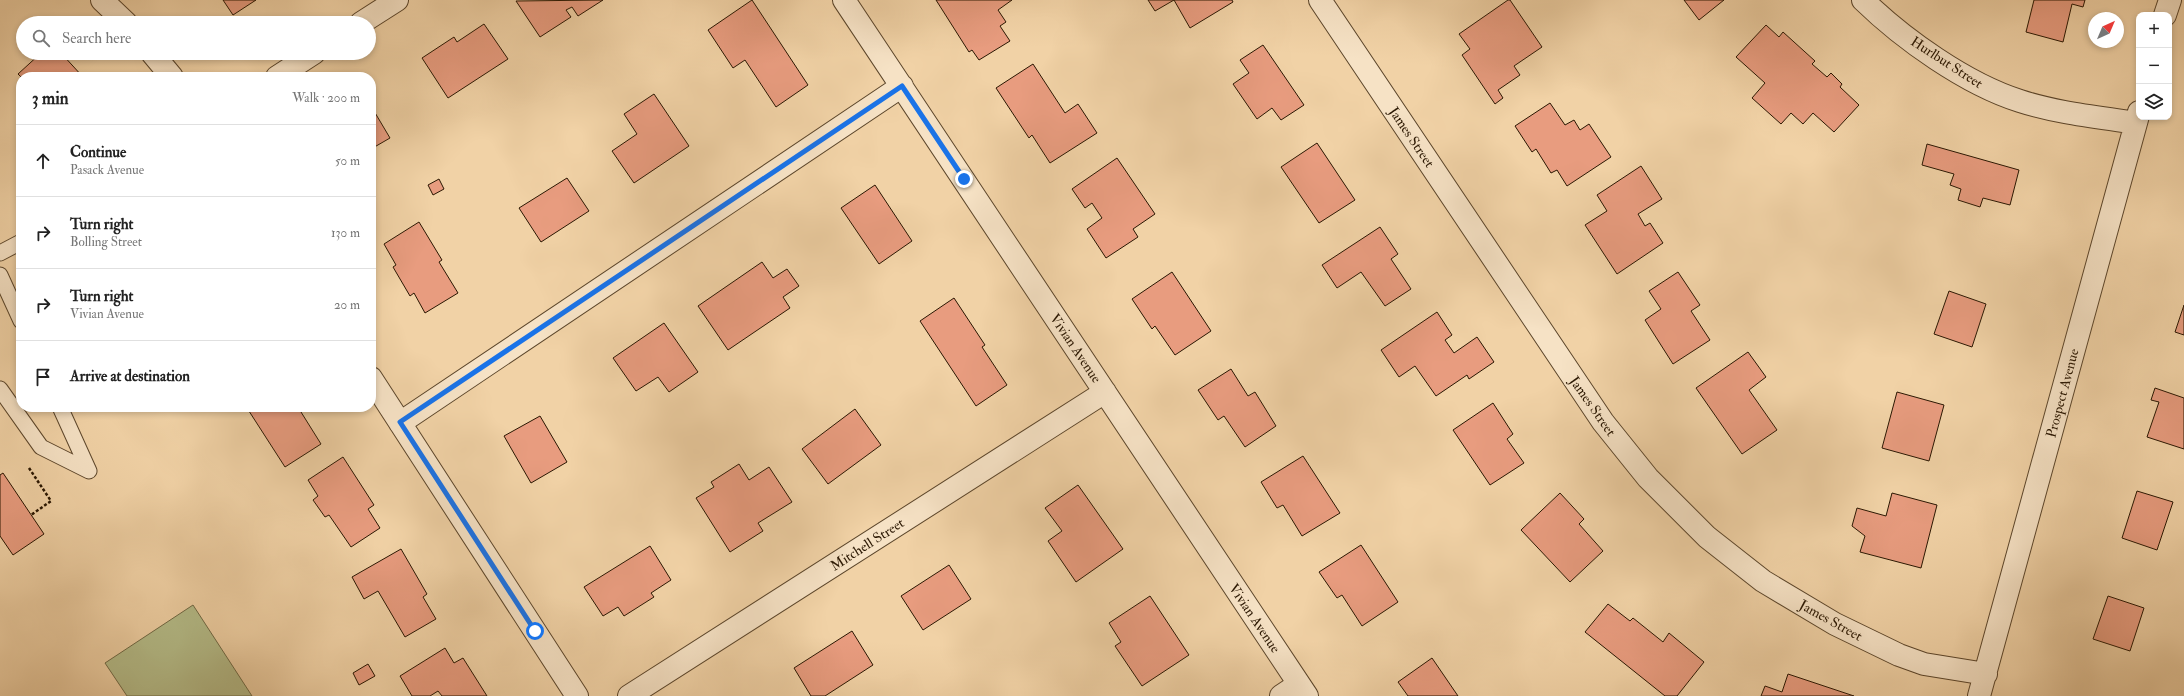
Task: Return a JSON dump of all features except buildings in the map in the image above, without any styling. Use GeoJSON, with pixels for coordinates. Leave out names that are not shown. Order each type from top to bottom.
{"type":"FeatureCollection","features":[{"type":"Feature","properties":{"kind":"street"},"geometry":{"type":"LineString","coordinates":[[102,0],[119,16]]}},
{"type":"Feature","properties":{"kind":"street"},"geometry":{"type":"LineString","coordinates":[[372,16],[397,0]]}},
{"type":"Feature","properties":{"kind":"street","name":"Vivian Avenue"},"geometry":{"type":"LineString","coordinates":[[844,0],[1303,690]]}},
{"type":"Feature","properties":{"kind":"street","name":"James Street"},"geometry":{"type":"LineString","coordinates":[[1320,0],[1603,422],[1648,478],[1707,537],[1757,576],[1834,624],[1924,664],[1986,674]]}},
{"type":"Feature","properties":{"kind":"street","name":"Hurlbut Street"},"geometry":{"type":"LineString","coordinates":[[1863,0],[1931,55],[1977,84],[2020,101],[2064,112],[2136,117]]}},
{"type":"Feature","properties":{"kind":"street"},"geometry":{"type":"LineString","coordinates":[[2167,12],[2170,0]]}},
{"type":"Feature","properties":{"kind":"street"},"geometry":{"type":"LineString","coordinates":[[158,60],[168,72]]}},
{"type":"Feature","properties":{"kind":"street"},"geometry":{"type":"LineString","coordinates":[[285,72],[303,60]]}},
{"type":"Feature","properties":{"kind":"street"},"geometry":{"type":"LineString","coordinates":[[400,422],[902,86]]}},
{"type":"Feature","properties":{"kind":"street","name":"Prospect Avenue"},"geometry":{"type":"LineString","coordinates":[[1979,696],[2137,120]]}},
{"type":"Feature","properties":{"kind":"street"},"geometry":{"type":"LineString","coordinates":[[376,386],[577,696]]}},
{"type":"Feature","properties":{"kind":"street","name":"Mitchell Street"},"geometry":{"type":"LineString","coordinates":[[629,696],[1105,392]]}},
{"type":"Feature","properties":{"kind":"street"},"geometry":{"type":"LineString","coordinates":[[1281,696],[1303,690]]}},
{"type":"Feature","properties":{"kind":"lane"},"geometry":{"type":"LineString","coordinates":[[0,253],[16,245]]}},
{"type":"Feature","properties":{"kind":"lane"},"geometry":{"type":"LineString","coordinates":[[0,275],[16,310]]}},
{"type":"Feature","properties":{"kind":"lane"},"geometry":{"type":"LineString","coordinates":[[0,389],[40,447],[89,471],[62,412]]}},
{"type":"Feature","properties":{"kind":"path"},"geometry":{"type":"LineString","coordinates":[[25,463],[51,501],[31,515]]}},
{"type":"Feature","properties":{"kind":"green space"},"geometry":{"type":"Polygon","coordinates":[[[193,605],[252,696],[127,696],[105,663],[193,605]]]}},
{"type":"Feature","properties":{"kind":"route"},"geometry":{"type":"LineString","coordinates":[[535,631],[400,422],[902,86],[964,179]]}}]}
